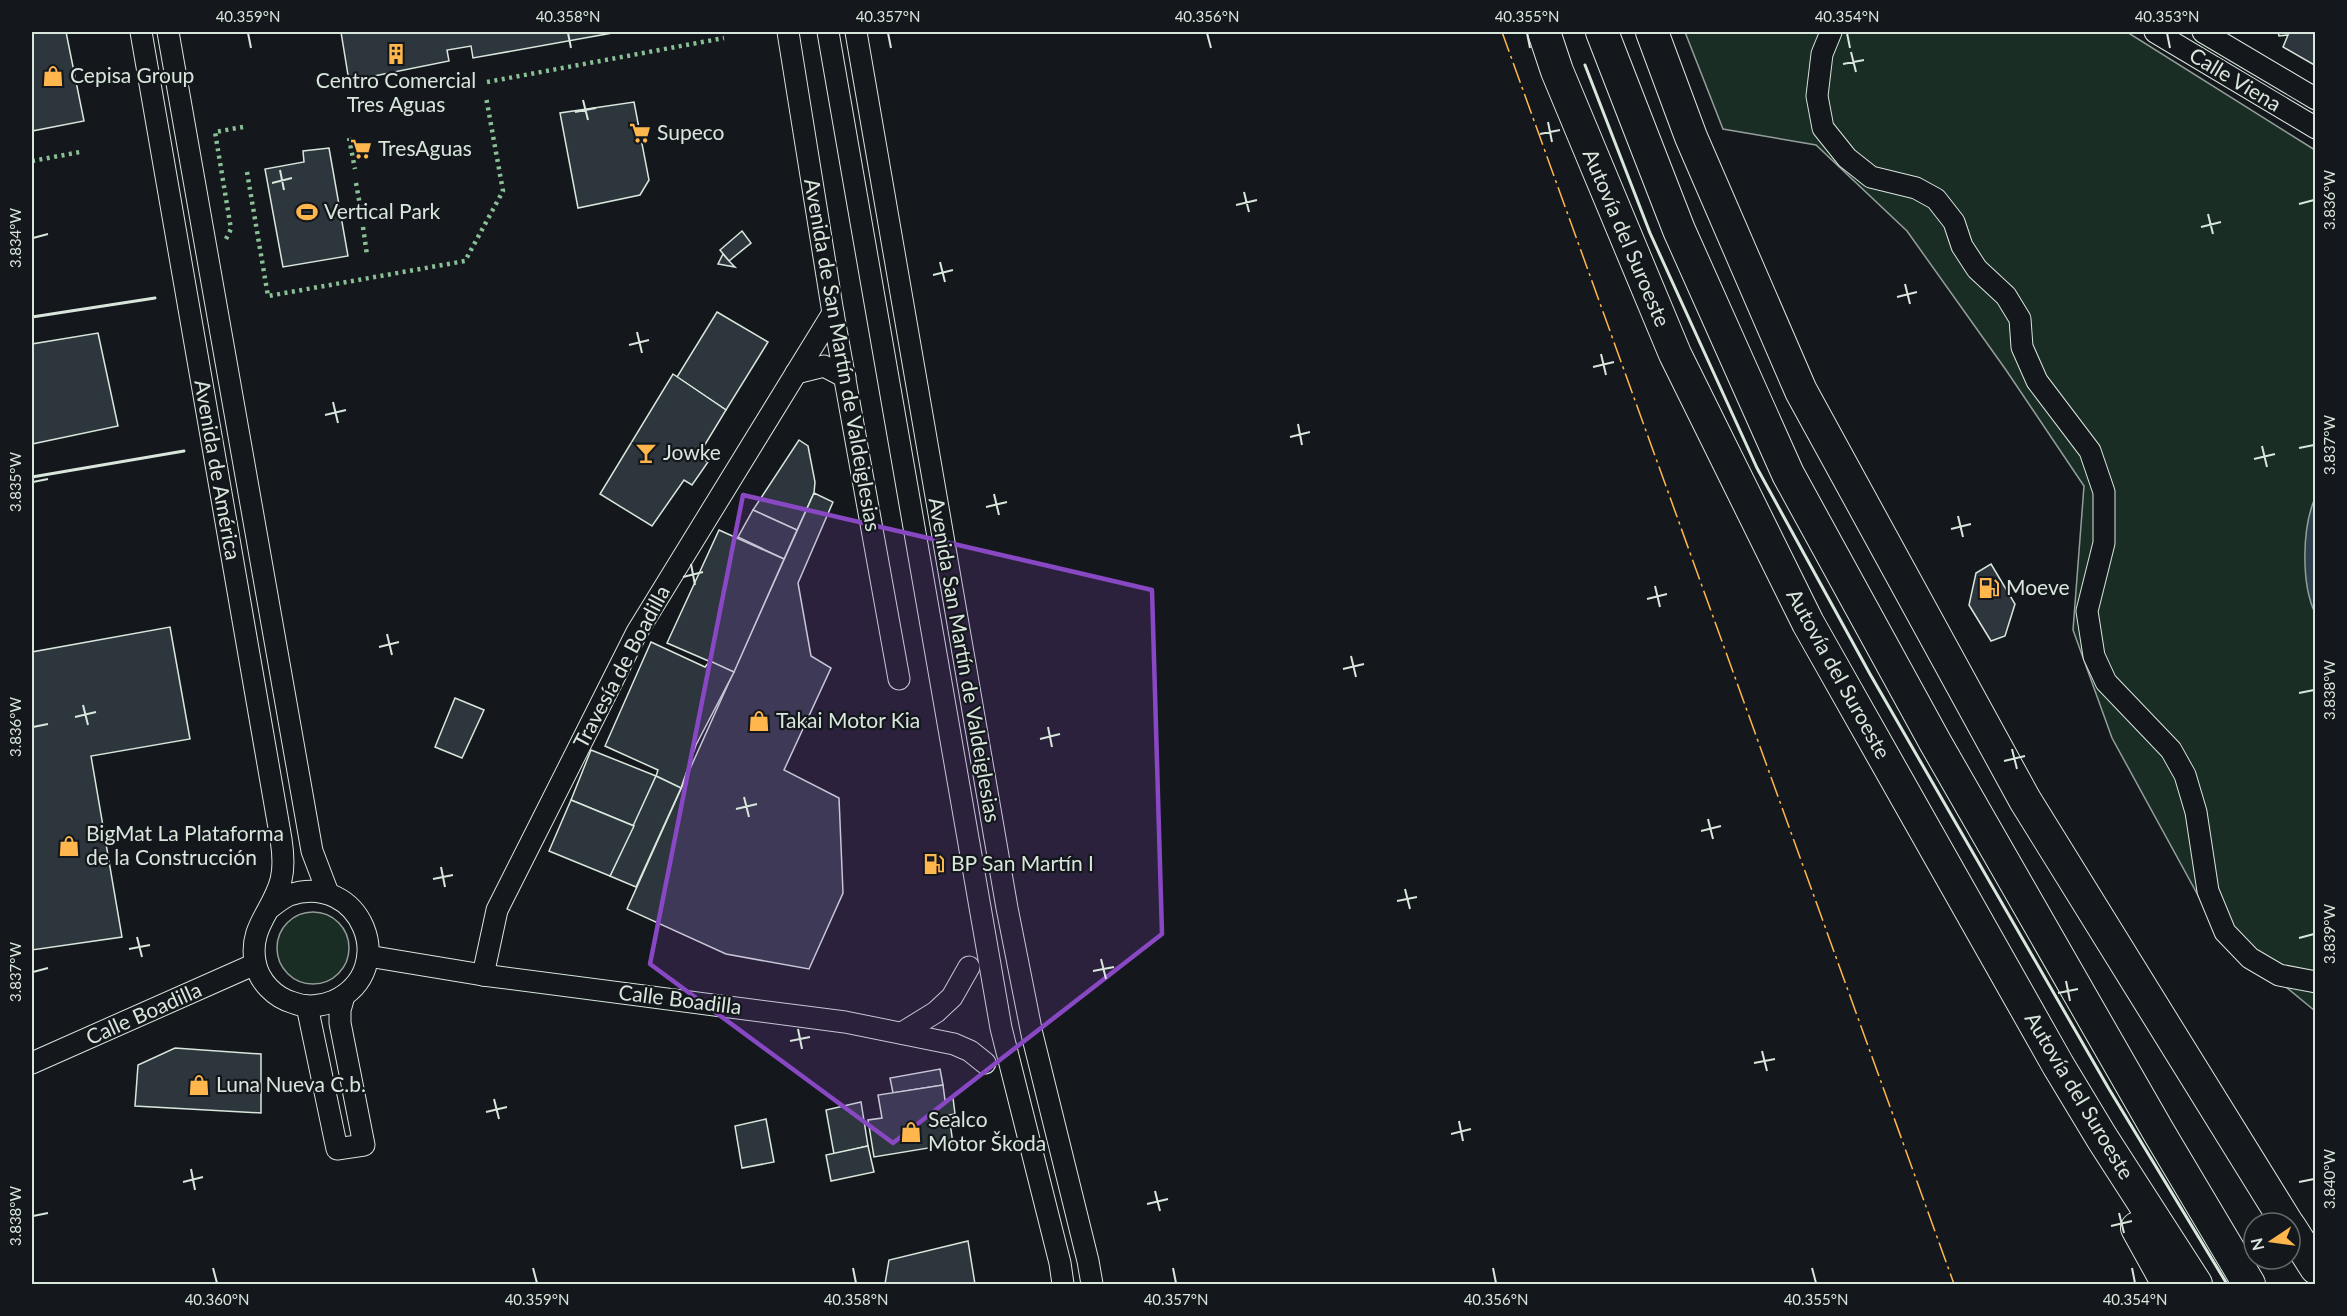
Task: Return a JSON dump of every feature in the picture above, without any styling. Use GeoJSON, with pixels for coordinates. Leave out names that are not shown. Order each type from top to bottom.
{"type":"FeatureCollection","features":[{"type":"Feature","properties":{"kind":"highway","name":"Autovía del Suroeste"},"geometry":{"type":"LineString","coordinates":[[1544,32],[1557,71],[1675,354],[1808,623],[2058,1065],[2196,1284]]}},
{"type":"Feature","properties":{"kind":"highway"},"geometry":{"type":"LineString","coordinates":[[1602,32],[1679,230],[1788,474],[1935,742],[2248,1284]]}},
{"type":"Feature","properties":{"kind":"highway"},"geometry":{"type":"LineString","coordinates":[[1652,32],[1691,137],[1801,391],[2025,800],[2280,1211]]}},
{"type":"Feature","properties":{"kind":"highway"},"geometry":{"type":"LineString","coordinates":[[2158,1131],[2268,1284]]}},
{"type":"Feature","properties":{"kind":"highway"},"geometry":{"type":"LineString","coordinates":[[2102,1138],[2117,1191],[2168,1284]]}},
{"type":"Feature","properties":{"kind":"highway"},"geometry":{"type":"LineString","coordinates":[[2302,1246],[2316,1268]]}},
{"type":"Feature","properties":{"kind":"street","name":"Avenida de América"},"geometry":{"type":"LineString","coordinates":[[141,32],[281,839],[281,880],[270,908]]}},
{"type":"Feature","properties":{"kind":"street","name":"Avenida de América"},"geometry":{"type":"LineString","coordinates":[[168,32],[312,851],[328,893]]}},
{"type":"Feature","properties":{"kind":"street","name":"Avenida de San Martín de Valdeiglesias"},"geometry":{"type":"LineString","coordinates":[[788,32],[833,313],[899,679]]}},
{"type":"Feature","properties":{"kind":"street","name":"Avenida San Martín de Valdeiglesias"},"geometry":{"type":"LineString","coordinates":[[828,32],[1001,1028],[1060,1263],[1063,1284]]}},
{"type":"Feature","properties":{"kind":"street","name":"Avenida San Martín de Valdeiglesias"},"geometry":{"type":"LineString","coordinates":[[856,32],[1007,908],[1032,1034],[1092,1284]]}},
{"type":"Feature","properties":{"kind":"street"},"geometry":{"type":"LineString","coordinates":[[1831,32],[1822,54],[1817,96],[1823,128],[1847,158],[1871,177],[1916,188],[1936,199],[1954,222],[1962,246],[1977,269],[2006,296],[2020,319],[2022,347],[2037,381],[2090,451],[2104,492],[2104,543],[2087,611],[2094,656],[2106,682],[2171,750],[2185,775],[2196,812],[2208,891],[2225,932],[2250,958],[2279,975],[2316,982]]}},
{"type":"Feature","properties":{"kind":"street","name":"Calle Viena"},"geometry":{"type":"LineString","coordinates":[[2155,32],[2316,128]]}},
{"type":"Feature","properties":{"kind":"street","name":"Calle Viena"},"geometry":{"type":"LineString","coordinates":[[2204,32],[2316,99]]}},
{"type":"Feature","properties":{"kind":"street","name":"Travesía de Boadilla"},"geometry":{"type":"LineString","coordinates":[[483,975],[497,910],[637,632],[833,313]]}},
{"type":"Feature","properties":{"kind":"street"},"geometry":{"type":"LineString","coordinates":[[796,374],[824,366],[844,377]]}},
{"type":"Feature","properties":{"kind":"street"},"geometry":{"type":"LineString","coordinates":[[308,891],[328,893],[343,900],[359,918],[368,940],[368,956],[364,971],[356,985],[344,996],[326,1004],[307,1006],[293,1004],[269,988],[255,964],[254,944],[259,924],[270,908],[287,896],[308,891]]}},
{"type":"Feature","properties":{"kind":"street","name":"Calle Boadilla"},"geometry":{"type":"LineString","coordinates":[[368,956],[483,975],[845,1022],[954,1044],[970,1051],[985,1063]]}},
{"type":"Feature","properties":{"kind":"street","name":"Calle Boadilla"},"geometry":{"type":"LineString","coordinates":[[32,1063],[255,964]]}},
{"type":"Feature","properties":{"kind":"street"},"geometry":{"type":"LineString","coordinates":[[902,1033],[936,1012],[952,997],[969,967]]}},
{"type":"Feature","properties":{"kind":"street"},"geometry":{"type":"LineString","coordinates":[[307,1006],[337,1149],[364,1145],[340,1023],[340,1010],[344,996]]}},
{"type":"Feature","properties":{"kind":"highlighted area"},"geometry":{"type":"Polygon","coordinates":[[[743,495],[1152,590],[1162,934],[893,1143],[650,964],[743,495]]]}},
{"type":"Feature","properties":{"kind":"green space"},"geometry":{"type":"Polygon","coordinates":[[[1685,32],[2127,32],[2315,150],[2315,1011],[2217,930],[2112,738],[2073,630],[2084,486],[2006,370],[1907,231],[1816,145],[1723,129],[1685,32]]]}},
{"type":"Feature","properties":{"kind":"green space"},"geometry":{"type":"Polygon","coordinates":[[[313,912],[333,918],[343,928],[349,948],[343,968],[333,978],[313,984],[293,978],[283,968],[277,948],[283,928],[293,918],[313,912]]]}},
{"type":"Feature","properties":{"kind":"water"},"geometry":{"type":"Polygon","coordinates":[[[2315,498],[2315,613],[2307,587],[2305,556],[2308,524],[2315,498]]]}},
{"type":"Feature","properties":{"kind":"building","name":"Cepisa Group"},"geometry":{"type":"Polygon","coordinates":[[[32,32],[66,32],[84,121],[32,131],[32,32]]]}},
{"type":"Feature","properties":{"kind":"building","name":"Centro Comercial Tres Aguas"},"geometry":{"type":"Polygon","coordinates":[[[341,32],[618,32],[473,58],[471,46],[447,50],[449,61],[349,81],[341,32]]]}},
{"type":"Feature","properties":{"kind":"building"},"geometry":{"type":"Polygon","coordinates":[[[2278,32],[2316,32],[2316,66],[2283,47],[2288,35],[2279,36],[2278,32]]]}},
{"type":"Feature","properties":{"kind":"building"},"geometry":{"type":"Polygon","coordinates":[[[634,102],[649,180],[640,195],[578,208],[560,113],[634,102]]]}},
{"type":"Feature","properties":{"kind":"building","name":"Vertical Park"},"geometry":{"type":"Polygon","coordinates":[[[329,148],[348,256],[283,267],[265,169],[304,162],[303,151],[329,148]]]}},
{"type":"Feature","properties":{"kind":"building"},"geometry":{"type":"Polygon","coordinates":[[[742,231],[751,243],[729,261],[720,250],[742,231]]]}},
{"type":"Feature","properties":{"kind":"building"},"geometry":{"type":"Polygon","coordinates":[[[723,254],[729,261],[735,267],[718,264],[723,254]]]}},
{"type":"Feature","properties":{"kind":"building"},"geometry":{"type":"Polygon","coordinates":[[[717,312],[768,342],[726,410],[677,377],[717,312]]]}},
{"type":"Feature","properties":{"kind":"building"},"geometry":{"type":"Polygon","coordinates":[[[98,333],[118,426],[32,444],[32,344],[98,333]]]}},
{"type":"Feature","properties":{"kind":"building"},"geometry":{"type":"Polygon","coordinates":[[[673,374],[726,410],[698,456],[708,462],[692,485],[684,480],[652,526],[600,494],[673,374]]]}},
{"type":"Feature","properties":{"kind":"building"},"geometry":{"type":"Polygon","coordinates":[[[799,440],[808,446],[815,482],[814,493],[797,530],[753,510],[799,440]]]}},
{"type":"Feature","properties":{"kind":"building","name":"Takai Motor Kia"},"geometry":{"type":"Polygon","coordinates":[[[814,493],[833,502],[798,583],[811,656],[831,668],[784,770],[839,798],[843,893],[809,969],[726,954],[627,909],[814,493]]]}},
{"type":"Feature","properties":{"kind":"building"},"geometry":{"type":"Polygon","coordinates":[[[753,510],[797,530],[784,559],[738,537],[753,510]]]}},
{"type":"Feature","properties":{"kind":"building"},"geometry":{"type":"Polygon","coordinates":[[[719,530],[784,559],[734,672],[667,643],[719,530]]]}},
{"type":"Feature","properties":{"kind":"building","name":"Moeve"},"geometry":{"type":"Polygon","coordinates":[[[1991,564],[2015,604],[2005,636],[1991,641],[1969,605],[1976,573],[1991,564]]]}},
{"type":"Feature","properties":{"kind":"building","name":"BigMat La Plataforma de la Construcción"},"geometry":{"type":"Polygon","coordinates":[[[170,627],[190,739],[91,756],[122,937],[32,950],[32,652],[170,627]]]}},
{"type":"Feature","properties":{"kind":"building"},"geometry":{"type":"Polygon","coordinates":[[[651,642],[705,667],[710,661],[734,672],[696,745],[681,788],[656,776],[658,770],[605,746],[651,642]]]}},
{"type":"Feature","properties":{"kind":"building"},"geometry":{"type":"Polygon","coordinates":[[[455,698],[484,710],[462,758],[435,747],[455,698]]]}},
{"type":"Feature","properties":{"kind":"building"},"geometry":{"type":"Polygon","coordinates":[[[591,750],[656,776],[634,826],[571,800],[591,750]]]}},
{"type":"Feature","properties":{"kind":"building"},"geometry":{"type":"Polygon","coordinates":[[[656,776],[681,788],[636,887],[610,876],[656,776]]]}},
{"type":"Feature","properties":{"kind":"building"},"geometry":{"type":"Polygon","coordinates":[[[571,800],[634,826],[610,876],[549,851],[571,800]]]}},
{"type":"Feature","properties":{"kind":"building","name":"Luna Nueva C.b."},"geometry":{"type":"Polygon","coordinates":[[[175,1048],[261,1054],[261,1113],[135,1106],[138,1065],[175,1048]]]}},
{"type":"Feature","properties":{"kind":"building"},"geometry":{"type":"Polygon","coordinates":[[[940,1069],[943,1085],[893,1093],[890,1078],[940,1069]]]}},
{"type":"Feature","properties":{"kind":"building","name":"Sealco Motor Škoda"},"geometry":{"type":"Polygon","coordinates":[[[943,1085],[945,1100],[953,1098],[955,1114],[949,1115],[953,1144],[874,1157],[868,1120],[882,1118],[878,1095],[943,1085]]]}},
{"type":"Feature","properties":{"kind":"building"},"geometry":{"type":"Polygon","coordinates":[[[861,1102],[868,1146],[834,1154],[826,1110],[861,1102]]]}},
{"type":"Feature","properties":{"kind":"building"},"geometry":{"type":"Polygon","coordinates":[[[766,1119],[774,1162],[742,1168],[735,1126],[766,1119]]]}},
{"type":"Feature","properties":{"kind":"building"},"geometry":{"type":"Polygon","coordinates":[[[868,1146],[874,1172],[831,1181],[826,1155],[868,1146]]]}},
{"type":"Feature","properties":{"kind":"building"},"geometry":{"type":"Polygon","coordinates":[[[968,1241],[975,1284],[885,1284],[889,1260],[968,1241]]]}},
{"type":"Feature","properties":{"kind":"hedge"},"geometry":{"type":"LineString","coordinates":[[487,82],[724,38]]}},
{"type":"Feature","properties":{"kind":"hedge"},"geometry":{"type":"LineString","coordinates":[[247,172],[268,296],[465,261],[503,191],[486,97]]}},
{"type":"Feature","properties":{"kind":"hedge"},"geometry":{"type":"LineString","coordinates":[[226,239],[231,229],[215,132],[243,127]]}},
{"type":"Feature","properties":{"kind":"hedge"},"geometry":{"type":"LineString","coordinates":[[349,138],[355,169]]}},
{"type":"Feature","properties":{"kind":"hedge"},"geometry":{"type":"LineString","coordinates":[[32,161],[80,152]]}},
{"type":"Feature","properties":{"kind":"hedge"},"geometry":{"type":"LineString","coordinates":[[356,183],[361,211]]}},
{"type":"Feature","properties":{"kind":"hedge"},"geometry":{"type":"LineString","coordinates":[[363,227],[367,255]]}},
{"type":"Feature","properties":{"kind":"wall"},"geometry":{"type":"LineString","coordinates":[[1585,65],[1650,233],[1757,468],[1870,674],[2109,1089],[2227,1284]]}},
{"type":"Feature","properties":{"kind":"wall"},"geometry":{"type":"LineString","coordinates":[[32,317],[155,298]]}},
{"type":"Feature","properties":{"kind":"wall"},"geometry":{"type":"LineString","coordinates":[[32,477],[184,451]]}},
{"type":"Feature","properties":{"kind":"power"},"geometry":{"type":"LineString","coordinates":[[1502,32],[1954,1284]]}},
{"type":"Feature","properties":{"kind":"place","name":"Centro Comercial Tres Aguas"},"geometry":{"type":"Point","coordinates":[396,54]}},
{"type":"Feature","properties":{"kind":"place","name":"Cepisa Group"},"geometry":{"type":"Point","coordinates":[53,76]}},
{"type":"Feature","properties":{"kind":"place","name":"Supeco"},"geometry":{"type":"Point","coordinates":[640,133]}},
{"type":"Feature","properties":{"kind":"place","name":"TresAguas"},"geometry":{"type":"Point","coordinates":[361,149]}},
{"type":"Feature","properties":{"kind":"place","name":"Vertical Park"},"geometry":{"type":"Point","coordinates":[307,212]}},
{"type":"Feature","properties":{"kind":"place","name":"Jowke"},"geometry":{"type":"Point","coordinates":[646,453]}},
{"type":"Feature","properties":{"kind":"place","name":"Moeve"},"geometry":{"type":"Point","coordinates":[1989,588]}},
{"type":"Feature","properties":{"kind":"place","name":"Takai Motor Kia"},"geometry":{"type":"Point","coordinates":[759,721]}},
{"type":"Feature","properties":{"kind":"place","name":"BigMat La Plataforma de la Construcción"},"geometry":{"type":"Point","coordinates":[69,846]}},
{"type":"Feature","properties":{"kind":"place","name":"BP San Martín I"},"geometry":{"type":"Point","coordinates":[934,864]}},
{"type":"Feature","properties":{"kind":"place","name":"Luna Nueva C.b."},"geometry":{"type":"Point","coordinates":[199,1085]}},
{"type":"Feature","properties":{"kind":"place","name":"Sealco Motor Škoda"},"geometry":{"type":"Point","coordinates":[911,1132]}}]}
